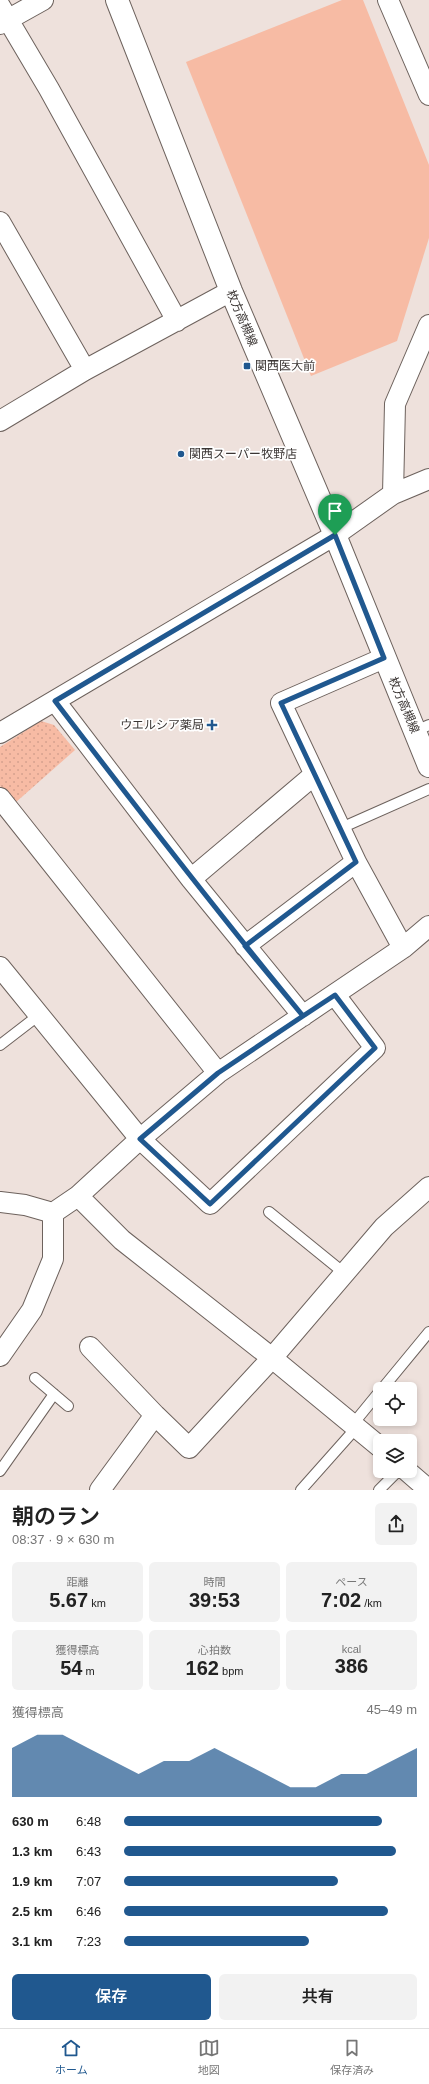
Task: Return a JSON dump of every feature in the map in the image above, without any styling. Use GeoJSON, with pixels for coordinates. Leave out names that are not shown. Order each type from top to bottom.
{"type":"FeatureCollection","features":[{"type":"Feature","properties":{"kind":"main road","name":"枚方高槻線"},"geometry":{"type":"LineString","coordinates":[[117,0],[231,291],[335,535],[384,658],[422,728],[429,766]]}},
{"type":"Feature","properties":{"kind":"street"},"geometry":{"type":"LineString","coordinates":[[43,0],[3,17],[50,89],[177,321]]}},
{"type":"Feature","properties":{"kind":"street"},"geometry":{"type":"LineString","coordinates":[[388,0],[429,95]]}},
{"type":"Feature","properties":{"kind":"street"},"geometry":{"type":"LineString","coordinates":[[0,222],[85,370]]}},
{"type":"Feature","properties":{"kind":"street"},"geometry":{"type":"LineString","coordinates":[[0,421],[85,370],[231,291]]}},
{"type":"Feature","properties":{"kind":"street"},"geometry":{"type":"LineString","coordinates":[[393,494],[396,404],[429,325]]}},
{"type":"Feature","properties":{"kind":"street"},"geometry":{"type":"LineString","coordinates":[[411,368],[429,361]]}},
{"type":"Feature","properties":{"kind":"street"},"geometry":{"type":"LineString","coordinates":[[0,733],[335,535],[393,494],[429,479]]}},
{"type":"Feature","properties":{"kind":"street"},"geometry":{"type":"LineString","coordinates":[[384,658],[281,703],[356,862],[403,948]]}},
{"type":"Feature","properties":{"kind":"street"},"geometry":{"type":"LineString","coordinates":[[55,701],[191,879],[303,1016]]}},
{"type":"Feature","properties":{"kind":"street"},"geometry":{"type":"LineString","coordinates":[[191,879],[314,775]]}},
{"type":"Feature","properties":{"kind":"street"},"geometry":{"type":"LineString","coordinates":[[0,798],[218,1073]]}},
{"type":"Feature","properties":{"kind":"street"},"geometry":{"type":"LineString","coordinates":[[245,946],[356,862]]}},
{"type":"Feature","properties":{"kind":"street"},"geometry":{"type":"LineString","coordinates":[[53,1213],[78,1196],[140,1139],[218,1073],[403,948],[429,926]]}},
{"type":"Feature","properties":{"kind":"street"},"geometry":{"type":"LineString","coordinates":[[0,967],[140,1139],[210,1204],[375,1048],[335,995]]}},
{"type":"Feature","properties":{"kind":"street"},"geometry":{"type":"LineString","coordinates":[[90,1347],[155,1416],[189,1448],[272,1358],[384,1227],[429,1187]]}},
{"type":"Feature","properties":{"kind":"street"},"geometry":{"type":"LineString","coordinates":[[78,1196],[122,1240],[272,1358],[373,1441]]}},
{"type":"Feature","properties":{"kind":"street"},"geometry":{"type":"LineString","coordinates":[[0,1202],[25,1204],[53,1213]]}},
{"type":"Feature","properties":{"kind":"street"},"geometry":{"type":"LineString","coordinates":[[0,1356],[32,1310],[53,1259],[53,1213]]}},
{"type":"Feature","properties":{"kind":"street"},"geometry":{"type":"LineString","coordinates":[[100,1490],[155,1416]]}},
{"type":"Feature","properties":{"kind":"street"},"geometry":{"type":"LineString","coordinates":[[415,1478],[429,1490]]}},
{"type":"Feature","properties":{"kind":"lane"},"geometry":{"type":"LineString","coordinates":[[340,828],[429,789]]}},
{"type":"Feature","properties":{"kind":"lane"},"geometry":{"type":"LineString","coordinates":[[0,1045],[39,1015]]}},
{"type":"Feature","properties":{"kind":"lane"},"geometry":{"type":"LineString","coordinates":[[269,1212],[344,1273]]}},
{"type":"Feature","properties":{"kind":"lane"},"geometry":{"type":"LineString","coordinates":[[388,1382],[429,1332]]}},
{"type":"Feature","properties":{"kind":"lane"},"geometry":{"type":"LineString","coordinates":[[35,1378],[68,1406]]}},
{"type":"Feature","properties":{"kind":"lane"},"geometry":{"type":"LineString","coordinates":[[0,1471],[54,1394]]}},
{"type":"Feature","properties":{"kind":"lane"},"geometry":{"type":"LineString","coordinates":[[302,1490],[373,1401]]}},
{"type":"Feature","properties":{"kind":"lane"},"geometry":{"type":"LineString","coordinates":[[379,1490],[391,1478]]}},
{"type":"Feature","properties":{"kind":"shaded area"},"geometry":{"type":"Polygon","coordinates":[[[342,0],[363,0],[429,165],[429,238],[397,341],[311,376],[186,62],[342,0]]]}},
{"type":"Feature","properties":{"kind":"shaded area"},"geometry":{"type":"Polygon","coordinates":[[[41,721],[54,725],[75,750],[15,803],[0,786],[0,747],[41,721]]]}},
{"type":"Feature","properties":{"kind":"place","name":"関西医大前"},"geometry":{"type":"Point","coordinates":[247,366]}},
{"type":"Feature","properties":{"kind":"place","name":"関西スーパー牧野店"},"geometry":{"type":"Point","coordinates":[181,454]}},
{"type":"Feature","properties":{"kind":"place","name":"ウエルシア薬局"},"geometry":{"type":"Point","coordinates":[212,725]}},
{"type":"Feature","properties":{"kind":"route"},"geometry":{"type":"LineString","coordinates":[[335,535],[55,701],[191,879],[245,946],[274,981],[303,1016],[335,995],[375,1048],[210,1204],[140,1139],[218,1073],[303,1016],[245,946],[356,862],[281,703],[384,658],[335,535]]}}]}
